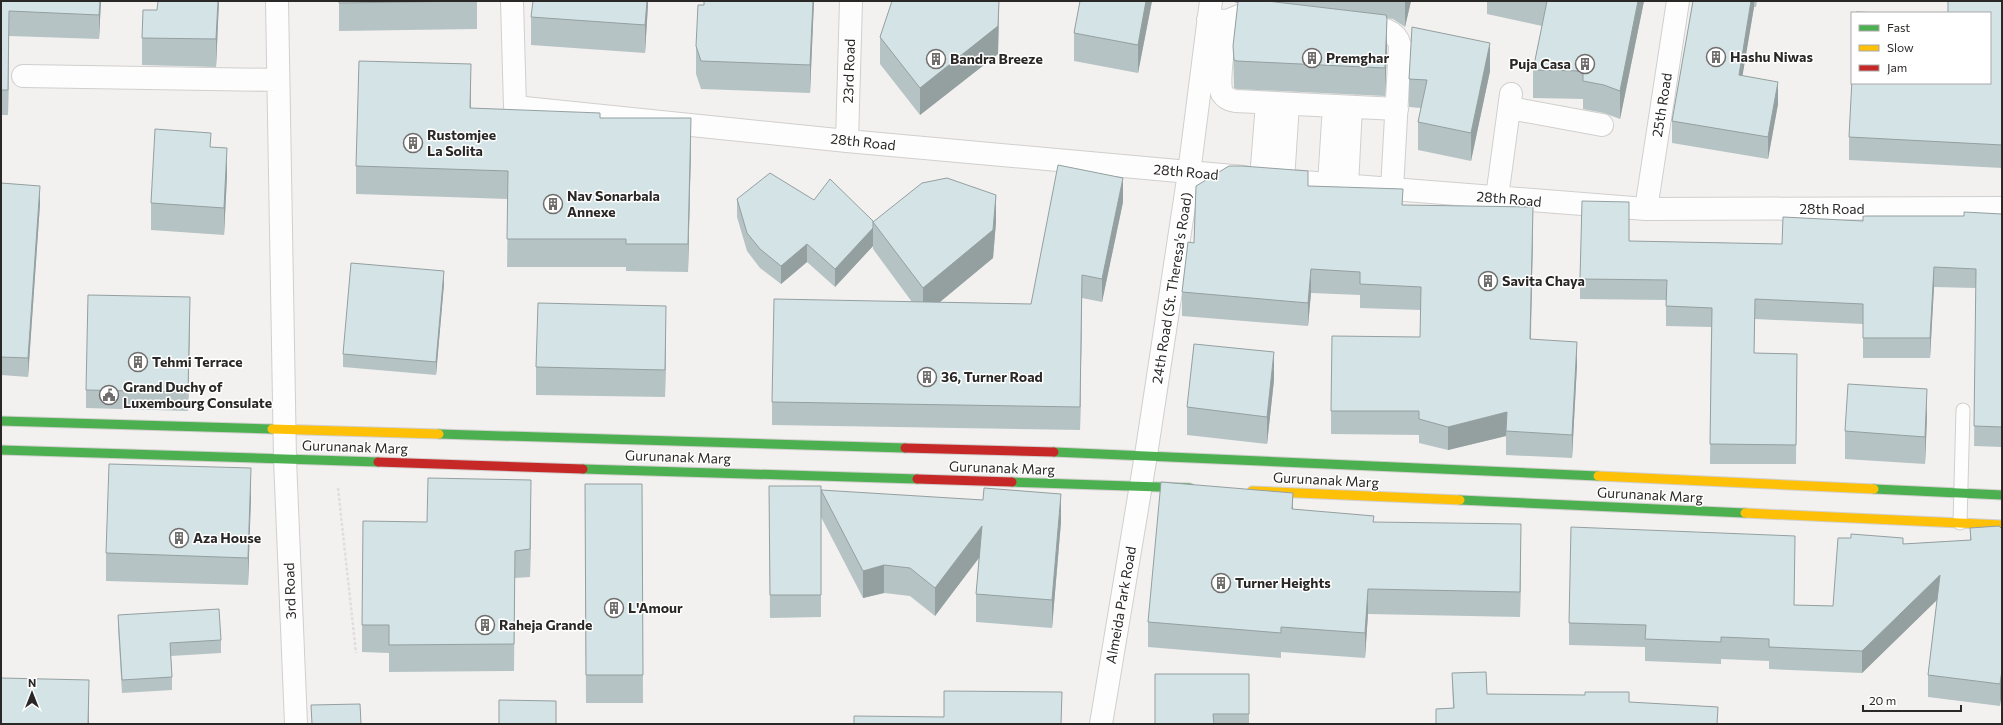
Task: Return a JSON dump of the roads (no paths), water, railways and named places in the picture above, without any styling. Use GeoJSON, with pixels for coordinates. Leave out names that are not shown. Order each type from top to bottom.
{"type":"FeatureCollection","features":[{"type":"Feature","properties":{"kind":"main road","name":"Gurunanak Marg"},"geometry":{"type":"LineString","coordinates":[[1,421],[1146,455],[2002,495]]}},
{"type":"Feature","properties":{"kind":"main road","name":"Gurunanak Marg"},"geometry":{"type":"LineString","coordinates":[[1,450],[1197,488]]}},
{"type":"Feature","properties":{"kind":"main road","name":"Gurunanak Marg"},"geometry":{"type":"LineString","coordinates":[[1244,491],[2002,525]]}},
{"type":"Feature","properties":{"kind":"street","name":"3rd Road"},"geometry":{"type":"LineString","coordinates":[[276,1],[285,459],[296,724]]}},
{"type":"Feature","properties":{"kind":"street","name":"28th Road"},"geometry":{"type":"LineString","coordinates":[[512,1],[515,107],[847,141],[1189,173],[1646,209],[2002,208]]}},
{"type":"Feature","properties":{"kind":"street","name":"23rd Road"},"geometry":{"type":"LineString","coordinates":[[847,141],[851,1]]}},
{"type":"Feature","properties":{"kind":"street","name":"25th Road"},"geometry":{"type":"LineString","coordinates":[[1646,209],[1678,1]]}},
{"type":"Feature","properties":{"kind":"street"},"geometry":{"type":"LineString","coordinates":[[1281,16],[1246,13],[1216,14],[1222,92],[1225,98],[1235,101],[1389,109]]}},
{"type":"Feature","properties":{"kind":"street","name":"24th Road (St. Theresa's Road)"},"geometry":{"type":"LineString","coordinates":[[1141,486],[1189,173],[1216,14]]}},
{"type":"Feature","properties":{"kind":"street"},"geometry":{"type":"LineString","coordinates":[[1336,23],[1387,29],[1396,35],[1400,44],[1389,109],[1385,188]]}},
{"type":"Feature","properties":{"kind":"street"},"geometry":{"type":"LineString","coordinates":[[23,76],[278,80]]}},
{"type":"Feature","properties":{"kind":"street"},"geometry":{"type":"LineString","coordinates":[[1497,197],[1510,101],[1602,125]]}},
{"type":"Feature","properties":{"kind":"street"},"geometry":{"type":"LineString","coordinates":[[1261,178],[1277,103]]}},
{"type":"Feature","properties":{"kind":"street"},"geometry":{"type":"LineString","coordinates":[[1277,103],[1283,180]]}},
{"type":"Feature","properties":{"kind":"street"},"geometry":{"type":"LineString","coordinates":[[1338,185],[1342,106]]}},
{"type":"Feature","properties":{"kind":"street","name":"Almeida Park Road"},"geometry":{"type":"LineString","coordinates":[[1101,724],[1141,486]]}},
{"type":"Feature","properties":{"kind":"lane"},"geometry":{"type":"LineString","coordinates":[[1960,523],[1963,410]]}},
{"type":"Feature","properties":{"kind":"place","name":"Hashu Niwas"},"geometry":{"type":"Point","coordinates":[1716,57]}},
{"type":"Feature","properties":{"kind":"place","name":"Premghar"},"geometry":{"type":"Point","coordinates":[1312,58]}},
{"type":"Feature","properties":{"kind":"place","name":"Bandra Breeze"},"geometry":{"type":"Point","coordinates":[936,59]}},
{"type":"Feature","properties":{"kind":"place","name":"Puja Casa"},"geometry":{"type":"Point","coordinates":[1585,64]}},
{"type":"Feature","properties":{"kind":"place","name":"Rustomjee La Solita"},"geometry":{"type":"Point","coordinates":[413,143]}},
{"type":"Feature","properties":{"kind":"place","name":"Nav Sonarbala Annexe"},"geometry":{"type":"Point","coordinates":[553,204]}},
{"type":"Feature","properties":{"kind":"place","name":"Savita Chaya"},"geometry":{"type":"Point","coordinates":[1488,281]}},
{"type":"Feature","properties":{"kind":"place","name":"Tehmi Terrace"},"geometry":{"type":"Point","coordinates":[138,362]}},
{"type":"Feature","properties":{"kind":"place","name":"36, Turner Road"},"geometry":{"type":"Point","coordinates":[927,377]}},
{"type":"Feature","properties":{"kind":"place","name":"Grand Duchy of Luxembourg Consulate"},"geometry":{"type":"Point","coordinates":[109,395]}},
{"type":"Feature","properties":{"kind":"place","name":"Aza House"},"geometry":{"type":"Point","coordinates":[179,538]}},
{"type":"Feature","properties":{"kind":"place","name":"Turner Heights"},"geometry":{"type":"Point","coordinates":[1221,583]}},
{"type":"Feature","properties":{"kind":"place","name":"L'Amour"},"geometry":{"type":"Point","coordinates":[614,608]}},
{"type":"Feature","properties":{"kind":"place","name":"Raheja Grande"},"geometry":{"type":"Point","coordinates":[485,625]}}]}
